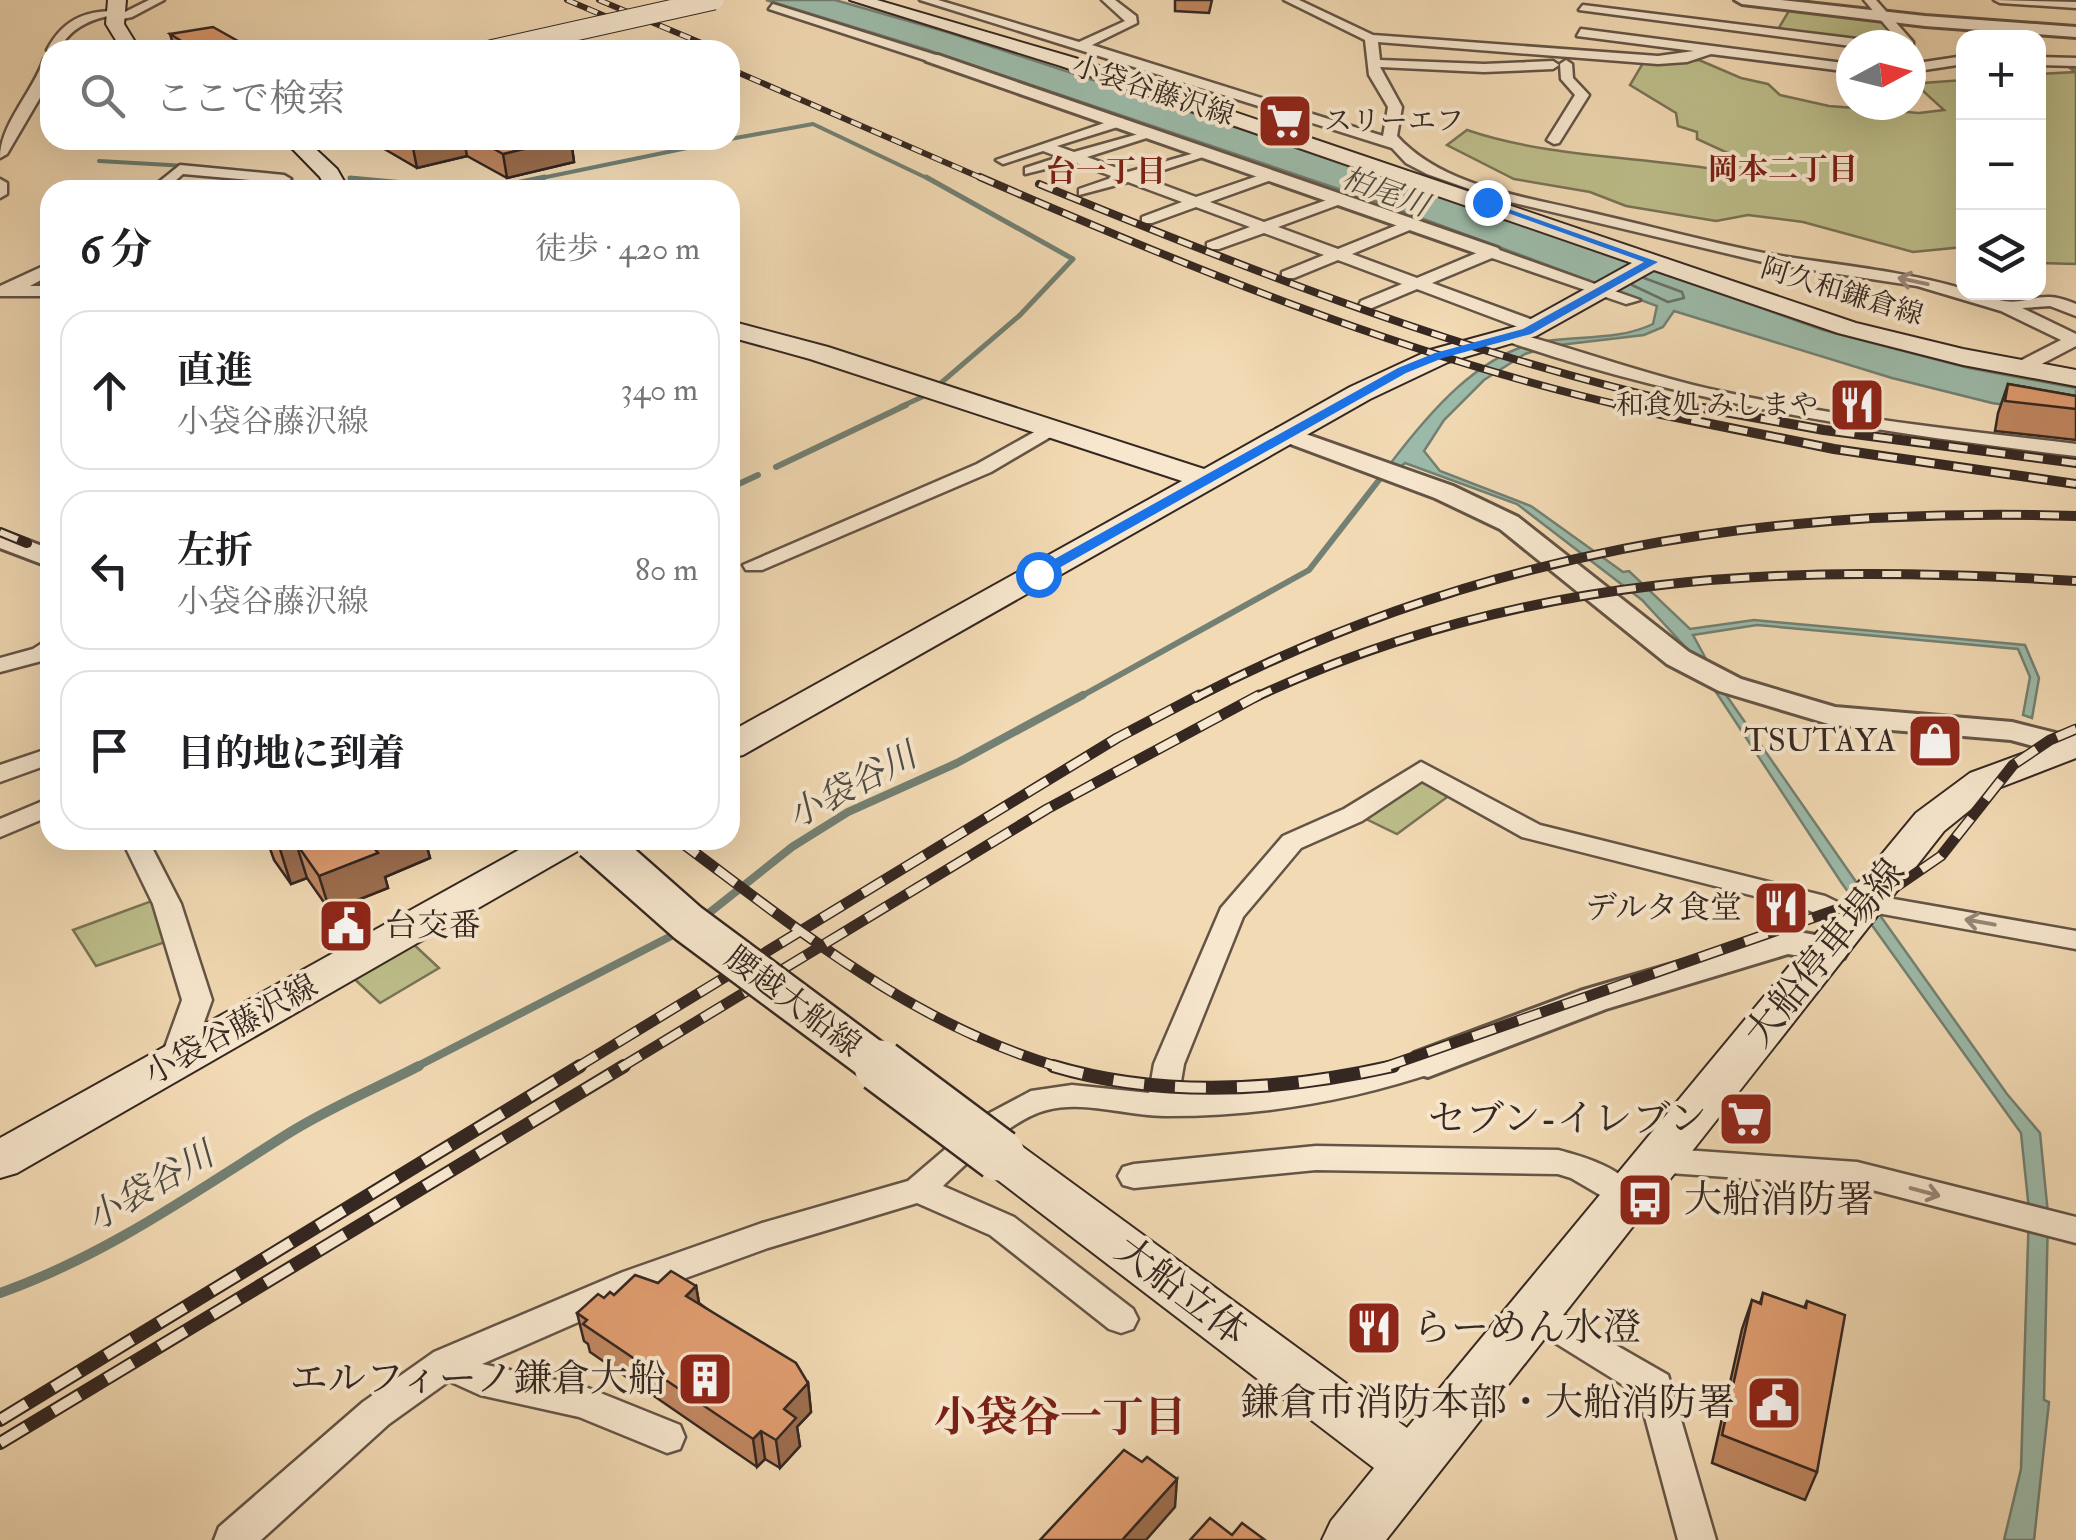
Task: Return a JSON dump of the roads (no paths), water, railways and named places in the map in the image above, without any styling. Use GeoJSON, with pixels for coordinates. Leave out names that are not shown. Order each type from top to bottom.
{"type":"FeatureCollection","features":[{"type":"Feature","properties":{"kind":"main road"},"geometry":{"type":"LineString","coordinates":[[535,40],[714,0]]}},
{"type":"Feature","properties":{"kind":"main road","name":"小袋谷藤沢線"},"geometry":{"type":"LineString","coordinates":[[859,0],[1079,53],[1516,206],[1653,262]]}},
{"type":"Feature","properties":{"kind":"main road"},"geometry":{"type":"LineString","coordinates":[[114,10],[122,40]]}},
{"type":"Feature","properties":{"kind":"main road"},"geometry":{"type":"LineString","coordinates":[[304,150],[332,180]]}},
{"type":"Feature","properties":{"kind":"main road"},"geometry":{"type":"LineString","coordinates":[[740,741],[1402,370],[1439,356],[1530,339],[1600,290],[1653,262]]}},
{"type":"Feature","properties":{"kind":"main road","name":"阿久和鎌倉線"},"geometry":{"type":"LineString","coordinates":[[1653,262],[1847,328],[2076,378]]}},
{"type":"Feature","properties":{"kind":"main road"},"geometry":{"type":"LineString","coordinates":[[740,332],[1206,479]]}},
{"type":"Feature","properties":{"kind":"main road","name":"大船停車場線"},"geometry":{"type":"LineString","coordinates":[[1350,1540],[1624,1196],[1860,914],[1930,822],[1983,781],[2072,746]]}},
{"type":"Feature","properties":{"kind":"main road","name":"小袋谷藤沢線"},"geometry":{"type":"LineString","coordinates":[[0,1160],[547,850]]}},
{"type":"Feature","properties":{"kind":"main road","name":"腰越大船線"},"geometry":{"type":"LineString","coordinates":[[605,850],[688,923],[999,1155]]}},
{"type":"Feature","properties":{"kind":"main road","name":"大船立体"},"geometry":{"type":"LineString","coordinates":[[999,1155],[1411,1463]]}},
{"type":"Feature","properties":{"kind":"street"},"geometry":{"type":"LineString","coordinates":[[58,40],[82,18],[114,10],[133,13],[158,0]]}},
{"type":"Feature","properties":{"kind":"street"},"geometry":{"type":"LineString","coordinates":[[798,0],[772,6],[1632,300]]}},
{"type":"Feature","properties":{"kind":"street"},"geometry":{"type":"LineString","coordinates":[[926,0],[1079,53],[1394,144],[1432,171],[1516,206],[1767,258],[1919,282],[2007,307],[2074,340],[2020,368]]}},
{"type":"Feature","properties":{"kind":"street"},"geometry":{"type":"LineString","coordinates":[[1079,53],[1131,23],[1132,18],[1108,0]]}},
{"type":"Feature","properties":{"kind":"street"},"geometry":{"type":"LineString","coordinates":[[1292,0],[1365,35],[1709,50],[1836,66]]}},
{"type":"Feature","properties":{"kind":"street"},"geometry":{"type":"LineString","coordinates":[[1742,0],[1884,17],[2076,32]]}},
{"type":"Feature","properties":{"kind":"street"},"geometry":{"type":"LineString","coordinates":[[1870,0],[1895,30]]}},
{"type":"Feature","properties":{"kind":"street"},"geometry":{"type":"LineString","coordinates":[[2000,0],[2076,4]]}},
{"type":"Feature","properties":{"kind":"street"},"geometry":{"type":"LineString","coordinates":[[1373,63],[1484,68],[1566,64],[1585,46],[1584,4],[1836,40]]}},
{"type":"Feature","properties":{"kind":"street"},"geometry":{"type":"LineString","coordinates":[[1365,35],[1375,75],[1395,107],[1390,138],[1394,144]]}},
{"type":"Feature","properties":{"kind":"street"},"geometry":{"type":"LineString","coordinates":[[1585,46],[1669,60],[1709,50]]}},
{"type":"Feature","properties":{"kind":"street"},"geometry":{"type":"LineString","coordinates":[[2046,60],[2076,62]]}},
{"type":"Feature","properties":{"kind":"street"},"geometry":{"type":"LineString","coordinates":[[1927,63],[1956,61]]}},
{"type":"Feature","properties":{"kind":"street"},"geometry":{"type":"LineString","coordinates":[[1554,140],[1582,95],[1567,79],[1566,64]]}},
{"type":"Feature","properties":{"kind":"street"},"geometry":{"type":"LineString","coordinates":[[0,154],[40,87]]}},
{"type":"Feature","properties":{"kind":"street"},"geometry":{"type":"LineString","coordinates":[[1003,160],[1118,122]]}},
{"type":"Feature","properties":{"kind":"street"},"geometry":{"type":"LineString","coordinates":[[1030,170],[1148,132]]}},
{"type":"Feature","properties":{"kind":"street"},"geometry":{"type":"LineString","coordinates":[[1043,146],[1415,284],[1530,339],[1672,386],[1852,422],[2076,450]]}},
{"type":"Feature","properties":{"kind":"street"},"geometry":{"type":"LineString","coordinates":[[1084,192],[1204,152]]}},
{"type":"Feature","properties":{"kind":"street"},"geometry":{"type":"LineString","coordinates":[[167,180],[180,169],[284,179]]}},
{"type":"Feature","properties":{"kind":"street"},"geometry":{"type":"LineString","coordinates":[[1147,220],[1272,175]]}},
{"type":"Feature","properties":{"kind":"street"},"geometry":{"type":"LineString","coordinates":[[0,183],[0,194]]}},
{"type":"Feature","properties":{"kind":"street"},"geometry":{"type":"LineString","coordinates":[[1213,246],[1342,199]]}},
{"type":"Feature","properties":{"kind":"street"},"geometry":{"type":"LineString","coordinates":[[1288,276],[1412,224]]}},
{"type":"Feature","properties":{"kind":"street"},"geometry":{"type":"LineString","coordinates":[[1367,305],[1490,252]]}},
{"type":"Feature","properties":{"kind":"street"},"geometry":{"type":"LineString","coordinates":[[5,290],[40,273]]}},
{"type":"Feature","properties":{"kind":"street"},"geometry":{"type":"LineString","coordinates":[[5,290],[40,291]]}},
{"type":"Feature","properties":{"kind":"street"},"geometry":{"type":"LineString","coordinates":[[2007,307],[2041,298],[2054,299],[2076,312]]}},
{"type":"Feature","properties":{"kind":"street"},"geometry":{"type":"LineString","coordinates":[[754,565],[984,468],[1052,428]]}},
{"type":"Feature","properties":{"kind":"street"},"geometry":{"type":"LineString","coordinates":[[1286,434],[1444,492],[1508,522],[1678,658],[1730,685],[1844,718],[2012,732],[2072,746]]}},
{"type":"Feature","properties":{"kind":"street"},"geometry":{"type":"LineString","coordinates":[[0,538],[40,555]]}},
{"type":"Feature","properties":{"kind":"street"},"geometry":{"type":"LineString","coordinates":[[0,664],[40,657]]}},
{"type":"Feature","properties":{"kind":"street"},"geometry":{"type":"LineString","coordinates":[[0,774],[40,758]]}},
{"type":"Feature","properties":{"kind":"street"},"geometry":{"type":"LineString","coordinates":[[1162,1105],[1169,1064],[1232,914],[1292,842],[1353,815],[1421,770],[1531,831],[1860,914],[2076,940]]}},
{"type":"Feature","properties":{"kind":"street"},"geometry":{"type":"LineString","coordinates":[[0,829],[40,811]]}},
{"type":"Feature","properties":{"kind":"street"},"geometry":{"type":"LineString","coordinates":[[140,850],[167,904],[197,1000],[175,1061]]}},
{"type":"Feature","properties":{"kind":"street"},"geometry":{"type":"LineString","coordinates":[[233,1540],[376,1413],[448,1362],[634,1282],[762,1236],[920,1190],[935,1173],[1007,1118],[1042,1098],[1162,1105],[1305,1095],[1360,1084],[1428,1063],[1593,1000],[1787,942],[1860,914]]}},
{"type":"Feature","properties":{"kind":"street"},"geometry":{"type":"LineString","coordinates":[[1134,1176],[1316,1158],[1558,1162],[1580,1168],[1624,1196]]}},
{"type":"Feature","properties":{"kind":"street"},"geometry":{"type":"LineString","coordinates":[[1655,1160],[1857,1174],[2067,1229]]}},
{"type":"Feature","properties":{"kind":"street"},"geometry":{"type":"LineString","coordinates":[[920,1190],[1002,1226],[1121,1319]]}},
{"type":"Feature","properties":{"kind":"street"},"geometry":{"type":"LineString","coordinates":[[1532,1311],[1655,1386],[1697,1540]]}},
{"type":"Feature","properties":{"kind":"street"},"geometry":{"type":"LineString","coordinates":[[448,1362],[480,1380],[582,1402],[666,1437]]}},
{"type":"Feature","properties":{"kind":"water","name":"柏尾川"},"geometry":{"type":"Polygon","coordinates":[[[766,0],[835,0],[950,33],[1456,200],[1823,330],[1969,368],[2076,388],[2076,416],[1992,403],[1892,378],[1674,311],[1663,327],[1644,335],[1551,346],[1525,354],[1484,380],[1444,420],[1424,451],[1440,471],[1531,506],[1623,572],[1629,571],[1690,629],[1754,620],[2025,645],[2039,678],[2032,718],[2023,715],[2030,677],[2018,649],[1757,625],[1693,635],[1724,692],[1852,876],[2007,1094],[2040,1133],[2048,1214],[2044,1400],[2049,1402],[2034,1540],[2004,1540],[2021,1469],[2029,1210],[2021,1133],[1841,882],[1689,651],[1642,600],[1517,504],[1405,463],[1399,468],[1390,464],[1439,405],[1500,357],[1546,341],[1640,329],[1653,324],[1657,306],[1386,205],[925,49],[766,0]]]}},
{"type":"Feature","properties":{"kind":"waterway"},"geometry":{"type":"LineString","coordinates":[[740,137],[813,124],[931,180]]}},
{"type":"Feature","properties":{"kind":"waterway"},"geometry":{"type":"LineString","coordinates":[[532,180],[678,150]]}},
{"type":"Feature","properties":{"kind":"waterway"},"geometry":{"type":"LineString","coordinates":[[99,161],[187,166]]}},
{"type":"Feature","properties":{"kind":"waterway"},"geometry":{"type":"LineString","coordinates":[[530,180],[545,177]]}},
{"type":"Feature","properties":{"kind":"waterway"},"geometry":{"type":"LineString","coordinates":[[926,177],[1073,259],[1020,315],[942,382]]}},
{"type":"Feature","properties":{"kind":"waterway"},"geometry":{"type":"LineString","coordinates":[[368,180],[350,178],[372,180]]}},
{"type":"Feature","properties":{"kind":"waterway"},"geometry":{"type":"LineString","coordinates":[[900,407],[922,397]]}},
{"type":"Feature","properties":{"kind":"waterway"},"geometry":{"type":"LineString","coordinates":[[776,467],[906,405]]}},
{"type":"Feature","properties":{"kind":"waterway","name":"小袋谷川"},"geometry":{"type":"LineString","coordinates":[[1078,698],[1309,570],[1386,471]]}},
{"type":"Feature","properties":{"kind":"waterway"},"geometry":{"type":"LineString","coordinates":[[740,483],[758,475]]}},
{"type":"Feature","properties":{"kind":"waterway","name":"小袋谷川"},"geometry":{"type":"LineString","coordinates":[[704,917],[792,847],[848,812],[957,763],[1083,695]]}},
{"type":"Feature","properties":{"kind":"waterway","name":"小袋谷川"},"geometry":{"type":"LineString","coordinates":[[414,1068],[679,932]]}},
{"type":"Feature","properties":{"kind":"waterway","name":"小袋谷川"},"geometry":{"type":"LineString","coordinates":[[0,1293],[113,1242],[304,1124],[419,1066]]}},
{"type":"Feature","properties":{"kind":"railway"},"geometry":{"type":"LineString","coordinates":[[567,0],[612,19]]}},
{"type":"Feature","properties":{"kind":"railway"},"geometry":{"type":"LineString","coordinates":[[599,0],[694,40]]}},
{"type":"Feature","properties":{"kind":"railway"},"geometry":{"type":"LineString","coordinates":[[740,73],[986,180]]}},
{"type":"Feature","properties":{"kind":"railway"},"geometry":{"type":"LineString","coordinates":[[980,177],[1218,276],[1380,336],[1628,407]]}},
{"type":"Feature","properties":{"kind":"railway"},"geometry":{"type":"LineString","coordinates":[[1039,184],[1282,280],[1446,338],[1612,387],[1697,407]]}},
{"type":"Feature","properties":{"kind":"railway"},"geometry":{"type":"LineString","coordinates":[[1617,405],[1834,449],[2076,484]]}},
{"type":"Feature","properties":{"kind":"railway"},"geometry":{"type":"LineString","coordinates":[[1686,405],[1697,407]]}},
{"type":"Feature","properties":{"kind":"railway"},"geometry":{"type":"LineString","coordinates":[[1697,407],[1824,430],[2076,463]]}},
{"type":"Feature","properties":{"kind":"railway"},"geometry":{"type":"LineString","coordinates":[[1195,698],[1301,648],[1407,607],[1514,574],[1623,549],[1733,531],[1845,520],[1960,515],[2076,516]]}},
{"type":"Feature","properties":{"kind":"railway"},"geometry":{"type":"LineString","coordinates":[[0,532],[27,543]]}},
{"type":"Feature","properties":{"kind":"railway"},"geometry":{"type":"LineString","coordinates":[[1254,698],[1354,656],[1455,624],[1555,601],[1656,586],[1862,574],[2076,581]]}},
{"type":"Feature","properties":{"kind":"railway"},"geometry":{"type":"LineString","coordinates":[[801,931],[1117,738],[1199,695]]}},
{"type":"Feature","properties":{"kind":"railway"},"geometry":{"type":"LineString","coordinates":[[821,946],[1047,809],[1259,695]]}},
{"type":"Feature","properties":{"kind":"railway"},"geometry":{"type":"LineString","coordinates":[[1382,1068],[1890,891],[1941,856],[2013,765],[2050,740],[2076,729]]}},
{"type":"Feature","properties":{"kind":"railway"},"geometry":{"type":"LineString","coordinates":[[691,850],[801,931]]}},
{"type":"Feature","properties":{"kind":"railway"},"geometry":{"type":"LineString","coordinates":[[576,1068],[801,931]]}},
{"type":"Feature","properties":{"kind":"railway"},"geometry":{"type":"LineString","coordinates":[[801,931],[821,946]]}},
{"type":"Feature","properties":{"kind":"railway"},"geometry":{"type":"LineString","coordinates":[[620,1068],[821,946]]}},
{"type":"Feature","properties":{"kind":"railway"},"geometry":{"type":"LineString","coordinates":[[821,946],[956,1027],[1062,1068]]}},
{"type":"Feature","properties":{"kind":"railway"},"geometry":{"type":"LineString","coordinates":[[0,1420],[580,1066]]}},
{"type":"Feature","properties":{"kind":"railway"},"geometry":{"type":"LineString","coordinates":[[0,1443],[624,1066]]}},
{"type":"Feature","properties":{"kind":"railway"},"geometry":{"type":"LineString","coordinates":[[1053,1066],[1137,1083],[1223,1088],[1309,1081],[1393,1066]]}},
{"type":"Feature","properties":{"kind":"place","name":"スリーエフ"},"geometry":{"type":"Point","coordinates":[1285,121]}},
{"type":"Feature","properties":{"kind":"place","name":"和食処 みしまや"},"geometry":{"type":"Point","coordinates":[1857,405]}},
{"type":"Feature","properties":{"kind":"place","name":"TSUTAYA"},"geometry":{"type":"Point","coordinates":[1935,741]}},
{"type":"Feature","properties":{"kind":"place","name":"デルタ食堂"},"geometry":{"type":"Point","coordinates":[1781,908]}},
{"type":"Feature","properties":{"kind":"place","name":"台交番"},"geometry":{"type":"Point","coordinates":[346,926]}},
{"type":"Feature","properties":{"kind":"place","name":"セブン-イレブン"},"geometry":{"type":"Point","coordinates":[1746,1119]}},
{"type":"Feature","properties":{"kind":"place","name":"大船消防署"},"geometry":{"type":"Point","coordinates":[1645,1200]}},
{"type":"Feature","properties":{"kind":"place","name":"らーめん水澄"},"geometry":{"type":"Point","coordinates":[1374,1328]}},
{"type":"Feature","properties":{"kind":"place","name":"エルフィーノ鎌倉大船"},"geometry":{"type":"Point","coordinates":[705,1379]}},
{"type":"Feature","properties":{"kind":"place","name":"鎌倉市消防本部・大船消防署"},"geometry":{"type":"Point","coordinates":[1774,1403]}},
{"type":"Feature","properties":{"kind":"district","name":"岡本二丁目"},"geometry":{"type":"Point","coordinates":[1783,169]}},
{"type":"Feature","properties":{"kind":"district","name":"台一丁目"},"geometry":{"type":"Point","coordinates":[1106,171]}},
{"type":"Feature","properties":{"kind":"district","name":"小袋谷一丁目"},"geometry":{"type":"Point","coordinates":[1060,1418]}}]}
